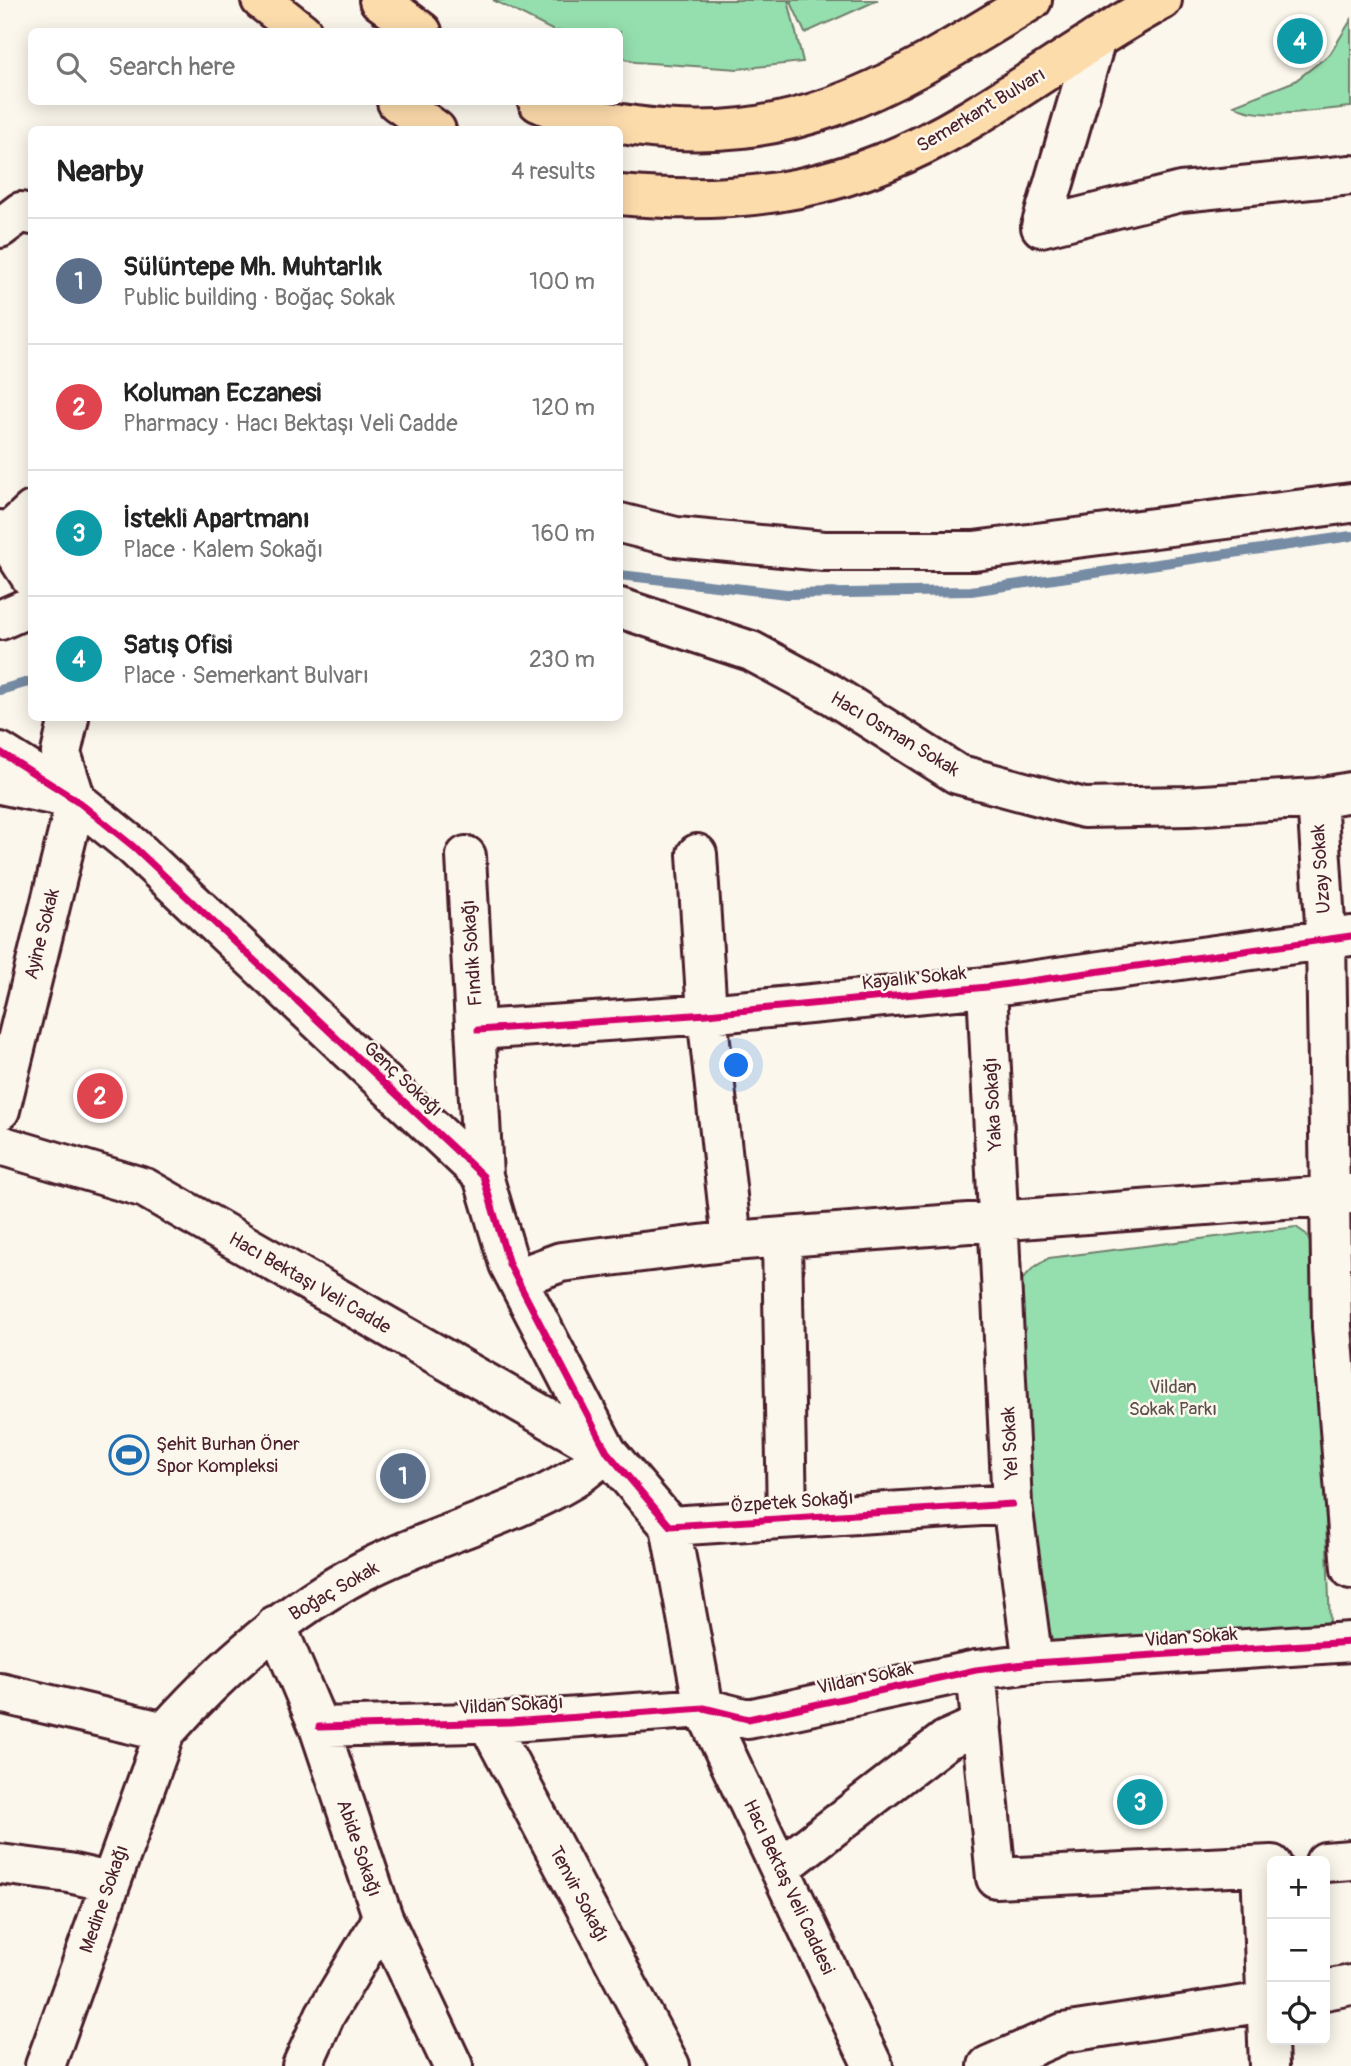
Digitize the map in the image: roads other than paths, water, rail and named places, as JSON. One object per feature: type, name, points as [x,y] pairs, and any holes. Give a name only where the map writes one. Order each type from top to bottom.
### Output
[{"type":"main road","points":[[261,0],[297,28]]},
{"type":"main road","points":[[379,0],[417,28]]},
{"type":"main road","points":[[544,105],[597,120],[687,131],[777,122],[836,108],[878,90],[1032,0]]},
{"type":"main road","name":"Semerkant Bulvarı","points":[[623,195],[664,199],[788,193],[843,178],[907,153],[967,121],[1162,0]]},
{"type":"main road","points":[[401,105],[430,126]]},
{"type":"street","points":[[1096,39],[1041,227],[1181,191],[1351,175]]},
{"type":"street","points":[[623,524],[676,537],[824,551],[974,551],[1351,503]]},
{"type":"street","points":[[12,525],[28,568]]},
{"type":"street","points":[[0,620],[28,608]]},
{"type":"street","name":"Hacı Osman Sokak","points":[[623,609],[751,651],[831,694],[957,774],[1084,808],[1188,806],[1334,795]]},
{"type":"street","points":[[0,784],[76,800],[61,753],[68,721]]},
{"type":"street","name":"Genç Sokağı","points":[[0,752],[76,800],[134,848],[483,1176]]},
{"type":"street","name":"Uzay Sokak","points":[[1334,795],[1340,1195],[1332,1327],[1351,1569]]},
{"type":"street","name":"Ayine Sokak","points":[[0,1110],[76,800]]},
{"type":"street","points":[[697,854],[707,1014],[732,1241]]},
{"type":"street","name":"Fındık Sokağı","points":[[466,856],[478,1030],[483,1176]]},
{"type":"street","name":"Kayalık Sokak","points":[[478,1030],[707,1014],[986,987],[1338,937]]},
{"type":"street","name":"Yaka Sokağı","points":[[986,987],[999,1221]]},
{"type":"street","name":"Hacı Bektaşı Veli Cadde","points":[[0,1145],[145,1188],[607,1452]]},
{"type":"street","points":[[483,1176],[509,1264],[607,1452],[670,1525]]},
{"type":"street","points":[[517,1278],[561,1262],[732,1241],[1340,1195]]},
{"type":"street","name":"Yel Sokak","points":[[999,1221],[1013,1504],[1033,1663]]},
{"type":"street","points":[[782,1238],[786,1518]]},
{"type":"street","name":"Boğaç Sokak","points":[[164,1732],[201,1691],[276,1625],[306,1604],[365,1570],[573,1479],[607,1452]]},
{"type":"street","name":"Özpetek Sokağı","points":[[670,1525],[1013,1504]]},
{"type":"street","name":"Hacı Bektaş Veli Caddesi","points":[[670,1525],[704,1707],[873,2066]]},
{"type":"street","name":"Abide Sokağı","points":[[276,1625],[319,1727],[383,1918],[453,2066]]},
{"type":"street","name":"Vidan Sokak","points":[[1033,1663],[1351,1642]]},
{"type":"street","name":"Vildan Sokak","points":[[704,1707],[748,1719],[976,1670],[1033,1663]]},
{"type":"street","points":[[976,1670],[996,1878],[1267,1866]]},
{"type":"street","points":[[0,1693],[164,1732]]},
{"type":"street","name":"Vildan Sokağı","points":[[319,1727],[488,1723],[704,1707]]},
{"type":"street","name":"Tenvir Sokağı","points":[[488,1723],[670,2066]]},
{"type":"street","points":[[780,1868],[946,1740],[982,1724]]},
{"type":"street","name":"Medine Sokağı","points":[[45,2066],[108,1882],[164,1732]]},
{"type":"street","points":[[1330,1862],[1351,1860]]},
{"type":"street","points":[[0,1864],[58,1871],[108,1882]]},
{"type":"street","points":[[302,2066],[325,2015],[383,1918]]},
{"type":"street","points":[[1268,1919],[1270,1982]]},
{"type":"street","points":[[1330,1989],[1351,1985]]},
{"type":"street","points":[[988,2066],[1063,2033],[1267,2001]]},
{"type":"street","points":[[1269,2045],[1269,2066]]},
{"type":"waterway","points":[[623,575],[786,594],[971,591],[1351,536]]},
{"type":"waterway","points":[[0,690],[28,682]]},
{"type":"place","name":"Satış Ofisi","points":[[1300,41]]},
{"type":"place","name":"Koluman Eczanesi","points":[[100,1096]]},
{"type":"place","name":"Şehit Burhan Öner Spor Kompleksi","points":[[129,1455]]},
{"type":"place","name":"Sülüntepe Mh. Muhtarlık","points":[[403,1476]]},
{"type":"place","name":"İstekli Apartmanı","points":[[1140,1802]]},
{"type":"park label","name":"Vildan Sokak Parkı","points":[[1173,1398]]}]
